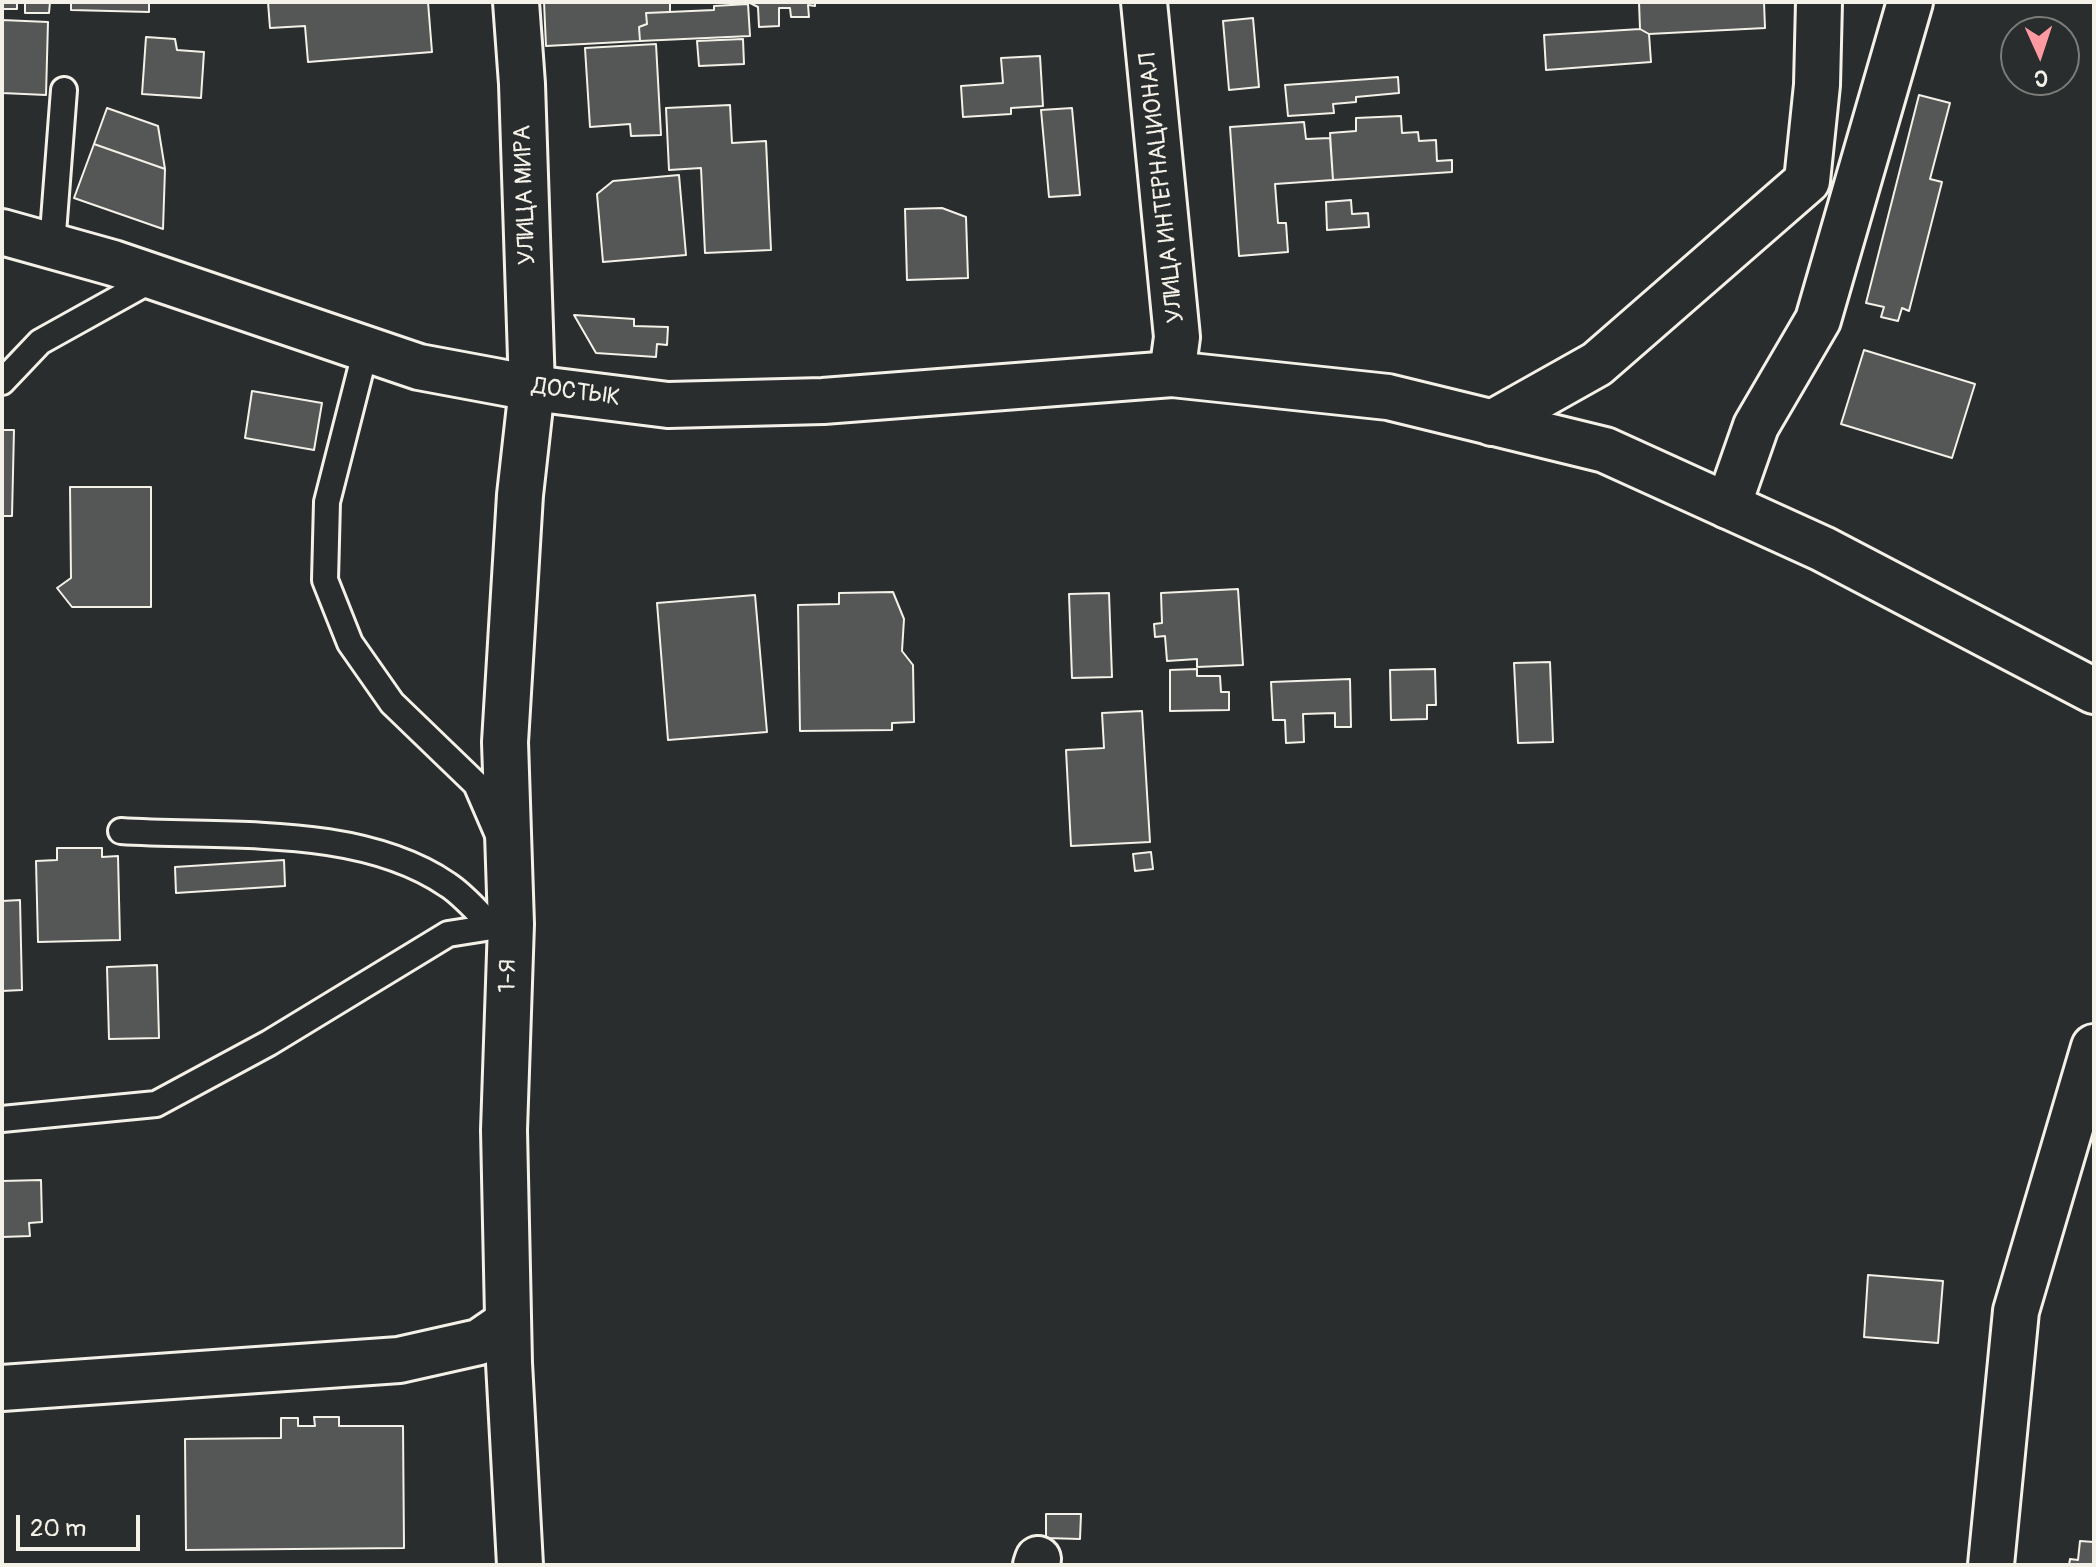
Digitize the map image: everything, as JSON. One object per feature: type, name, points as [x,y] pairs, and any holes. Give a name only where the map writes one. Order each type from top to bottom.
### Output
[{"type":"street","name":"УЛИЦА МИРА","points":[[516,2],[522,84],[532,388]]},
{"type":"street","name":"УЛИЦА ИНТЕРНАЦИОНАЛ","points":[[1144,2],[1177,337],[1172,374]]},
{"type":"street","points":[[1492,423],[1597,364],[1807,181],[1817,85],[1819,2]]},
{"type":"street","points":[[1728,506],[1756,426],[1818,320],[1910,2]]},
{"type":"street","name":"ДОСТЫК","points":[[2,232],[155,278],[419,367],[532,388],[668,405],[823,401],[1172,374],[1388,397],[1605,450],[1823,549],[2094,691]]},
{"type":"street","name":"1-Я","points":[[520,1565],[508,1322],[502,926],[509,859],[505,742],[520,495],[532,388]]},
{"type":"street","points":[[1991,1565],[2016,1311],[2081,1141],[2094,1047]]},
{"type":"street","points":[[2,1388],[399,1360],[479,1342],[508,1322]]},
{"type":"lane","points":[[52,246],[64,90]]},
{"type":"lane","points":[[2,382],[40,342],[155,278]]},
{"type":"lane","points":[[366,349],[341,437],[327,502],[325,580],[350,643],[392,703],[476,784],[509,859]]},
{"type":"lane","points":[[121,831],[277,837],[376,850],[449,885],[502,926]]},
{"type":"lane","points":[[2,1119],[44,1118],[156,1104],[269,1043],[448,934],[502,926]]},
{"type":"building","points":[[2,2],[17,2],[17,9],[2,9]]},
{"type":"building","points":[[25,2],[50,2],[49,13],[25,13]]},
{"type":"building","points":[[71,2],[149,2],[149,12],[71,10]]},
{"type":"building","points":[[268,2],[428,2],[432,52],[308,62],[305,26],[270,28]]},
{"type":"building","points":[[544,2],[670,2],[670,12],[646,13],[647,24],[639,27],[640,41],[546,46]]},
{"type":"building","points":[[748,2],[815,2],[815,6],[808,5],[809,17],[791,17],[790,8],[779,8],[779,26],[759,27],[758,7]]},
{"type":"building","points":[[1639,2],[1764,2],[1765,28],[1649,34],[1640,29]]},
{"type":"building","points":[[748,4],[750,36],[640,41],[639,27],[647,24],[646,13],[714,10],[714,6]]},
{"type":"building","points":[[1253,18],[1259,87],[1229,90],[1223,21]]},
{"type":"building","points":[[2,20],[48,22],[46,95],[2,93]]},
{"type":"building","points":[[1640,29],[1649,34],[1651,62],[1546,70],[1544,35]]},
{"type":"building","points":[[146,37],[175,39],[177,50],[204,52],[201,98],[142,94]]},
{"type":"building","points":[[743,39],[744,64],[699,66],[697,41]]},
{"type":"building","points":[[656,44],[661,135],[631,136],[630,124],[590,127],[585,48]]},
{"type":"building","points":[[1040,56],[1043,106],[1011,108],[1011,114],[963,117],[961,86],[1003,83],[1001,58]]},
{"type":"building","points":[[1398,77],[1399,93],[1356,97],[1356,102],[1333,104],[1334,113],[1288,116],[1285,85]]},
{"type":"building","points":[[1919,95],[1950,103],[1930,179],[1942,182],[1909,311],[1902,308],[1898,321],[1881,317],[1884,307],[1866,303]]},
{"type":"building","points":[[730,105],[732,143],[766,141],[771,250],[705,253],[701,168],[669,170],[666,108]]},
{"type":"building","points":[[107,108],[158,126],[165,169],[94,144]]},
{"type":"building","points":[[1072,108],[1080,195],[1049,197],[1041,110]]},
{"type":"building","points":[[1401,116],[1402,133],[1418,132],[1419,141],[1436,140],[1437,161],[1452,160],[1452,172],[1333,180],[1330,133],[1356,131],[1356,118]]},
{"type":"building","points":[[1304,122],[1306,139],[1330,138],[1333,180],[1275,184],[1278,223],[1286,223],[1288,252],[1239,256],[1230,127]]},
{"type":"building","points":[[94,144],[165,169],[163,229],[74,198]]},
{"type":"building","points":[[679,175],[686,255],[603,262],[597,194],[613,181]]},
{"type":"building","points":[[1351,200],[1352,214],[1368,213],[1369,227],[1327,230],[1326,202]]},
{"type":"building","points":[[942,208],[966,217],[968,278],[907,280],[905,209]]},
{"type":"building","points":[[574,315],[634,319],[634,326],[668,327],[667,345],[657,344],[656,357],[596,353]]},
{"type":"building","points":[[1864,350],[1975,384],[1952,458],[1841,424]]},
{"type":"building","points":[[252,391],[322,403],[314,450],[245,438]]},
{"type":"building","points":[[2,430],[14,430],[12,516],[2,516]]},
{"type":"building","points":[[70,487],[151,487],[151,607],[72,607],[57,588],[71,578]]},
{"type":"building","points":[[1238,589],[1243,665],[1197,667],[1197,659],[1167,661],[1165,636],[1155,637],[1154,624],[1162,623],[1161,593]]},
{"type":"building","points":[[893,592],[904,619],[902,651],[913,665],[914,722],[892,723],[892,730],[800,731],[798,605],[839,604],[839,593]]},
{"type":"building","points":[[1109,593],[1112,677],[1072,678],[1069,594]]},
{"type":"building","points":[[755,595],[767,732],[668,740],[657,603]]},
{"type":"building","points":[[1550,662],[1553,742],[1518,743],[1514,663]]},
{"type":"building","points":[[1197,669],[1197,676],[1220,676],[1221,692],[1229,692],[1229,710],[1170,711],[1170,670]]},
{"type":"building","points":[[1435,669],[1436,705],[1427,705],[1427,719],[1391,720],[1390,670]]},
{"type":"building","points":[[1350,679],[1351,727],[1335,727],[1335,713],[1303,714],[1304,742],[1286,743],[1285,720],[1273,720],[1271,682]]},
{"type":"building","points":[[1142,711],[1150,842],[1071,846],[1066,750],[1104,748],[1102,713]]},
{"type":"building","points":[[57,848],[102,848],[102,857],[118,856],[120,940],[38,942],[36,861],[57,860]]},
{"type":"building","points":[[1151,852],[1153,869],[1135,871],[1133,854]]},
{"type":"building","points":[[284,860],[285,886],[176,893],[175,867]]},
{"type":"building","points":[[20,900],[22,990],[2,991],[2,901]]},
{"type":"building","points":[[157,965],[159,1038],[109,1039],[107,967]]},
{"type":"building","points":[[41,1180],[42,1222],[29,1223],[30,1236],[2,1237],[2,1181]]},
{"type":"building","points":[[1868,1275],[1943,1281],[1938,1343],[1864,1337]]},
{"type":"building","points":[[314,1417],[339,1417],[339,1426],[403,1426],[404,1548],[186,1550],[185,1439],[281,1438],[281,1418],[298,1418],[298,1426],[315,1426]]},
{"type":"building","points":[[1046,1514],[1081,1514],[1080,1539],[1046,1538]]},
{"type":"building","points":[[2080,1541],[2094,1542],[2094,1565],[2069,1565],[2070,1559],[2078,1560]]}]
